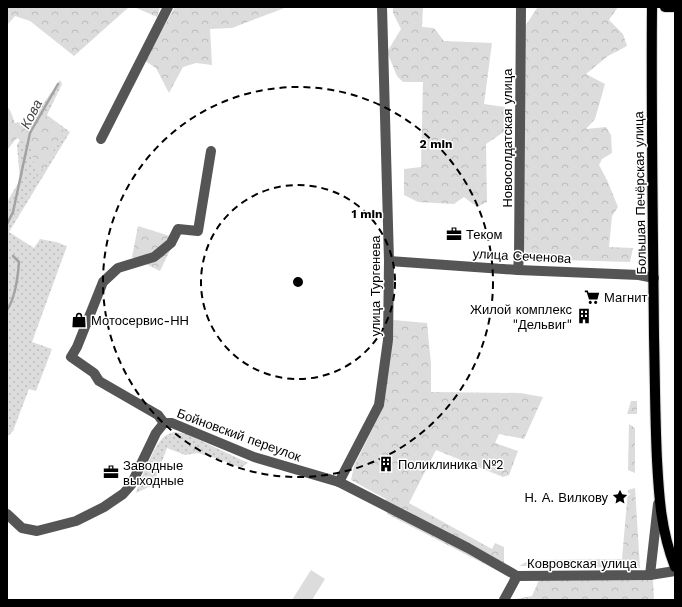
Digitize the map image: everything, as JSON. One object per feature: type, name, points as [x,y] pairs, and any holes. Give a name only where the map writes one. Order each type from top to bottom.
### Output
[{"type":"main road","name":"Большая Печёрская улица","points":[[652,7],[652,170],[656,436],[659,500],[662,525],[675,567]]},
{"type":"main road","points":[[665,7],[675,7]]},
{"type":"street","points":[[100,139],[168,7]]},
{"type":"street","name":"улица Тургенева","points":[[339,482],[379,405],[388,340],[388,261],[382,7]]},
{"type":"street","name":"Новосолдатская улица","points":[[518,270],[521,7]]},
{"type":"street","points":[[164,423],[158,415],[99,381],[94,373],[71,357],[77,347],[103,282],[118,268],[154,257],[171,243],[178,229],[198,231],[211,151]]},
{"type":"street","name":"улица Сеченова","points":[[388,261],[518,270],[639,275],[654,278]]},
{"type":"street","name":"Бойновский переулок","points":[[7,514],[22,528],[37,531],[76,521],[104,507],[123,494],[131,485],[156,433],[164,423],[172,423],[254,457],[339,482],[468,548],[517,576]]},
{"type":"street","name":"Большая Печёрская улица","points":[[650,575],[659,500]]},
{"type":"street","name":"Ковровская улица","points":[[504,600],[517,576],[650,575],[675,571]]},
{"type":"green space","points":[[7,7],[129,7],[74,56],[30,21],[15,16],[7,25]]},
{"type":"green space","points":[[134,7],[160,7],[157,17]]},
{"type":"green space","points":[[175,7],[287,7],[232,28],[210,29],[212,65],[196,63],[183,67],[169,93],[156,68],[145,61]]},
{"type":"green space","points":[[393,7],[423,7],[422,27],[434,28],[444,41],[492,43],[484,104],[505,107],[505,131],[486,144],[487,202],[477,207],[464,197],[454,204],[418,202],[404,195],[404,169],[421,167],[423,82],[403,82],[397,76],[387,52],[401,29],[393,13]]},
{"type":"green space","points":[[618,7],[609,20],[623,34],[627,46],[608,56],[586,74],[605,84],[595,119],[586,129],[606,127],[611,135],[612,153],[602,159],[599,165],[618,207],[612,216],[609,247],[633,248],[630,262],[530,259],[523,248],[524,28],[537,8]]},
{"type":"green space","points":[[60,80],[62,84],[47,115],[70,132],[9,232],[34,248],[40,239],[67,246],[32,342],[52,349],[36,391],[29,389],[13,431],[8,436],[7,202],[20,180],[17,145],[31,121]]},
{"type":"green space","points":[[7,107],[10,110],[15,123],[46,118],[65,131],[37,178],[31,148],[17,138],[7,150]]},
{"type":"green space","points":[[138,226],[176,238],[160,271],[132,257]]},
{"type":"green space","points":[[393,320],[427,323],[431,364],[431,392],[520,393],[543,397],[524,439],[499,434],[495,443],[518,451],[509,475],[503,477],[436,450],[409,503],[492,549],[495,543],[504,547],[504,574],[387,514],[386,499],[351,480],[354,466],[384,406]]},
{"type":"green space","points":[[631,401],[637,401],[637,414],[627,414]]},
{"type":"green space","points":[[629,424],[635,428],[635,473],[628,470]]},
{"type":"green space","points":[[174,432],[187,434],[248,463],[241,468],[222,460],[198,453],[185,455],[167,448],[153,485],[136,493],[152,454],[165,436]]},
{"type":"green space","points":[[635,488],[640,568],[519,566],[530,560],[622,559],[628,490]]},
{"type":"green space","points":[[311,570],[325,579],[312,600],[292,600]]},
{"type":"green space","points":[[539,580],[653,580],[654,600],[510,600],[532,596]]},
{"type":"waterway","name":"Кова","points":[[7,224],[13,212],[30,133],[58,84]]},
{"type":"waterway","name":"Кова","points":[[7,310],[14,293],[19,268],[19,262],[13,256]]},
{"type":"place","name":"Теком","points":[[454,234]]},
{"type":"place","name":"Магнит","points":[[592,297]]},
{"type":"place","name":"Жилой комплекс \"Дельвиг\"","points":[[584,316]]},
{"type":"place","name":"Мотосервис-НН","points":[[79,320]]},
{"type":"place","name":"Поликлиника №2","points":[[386,464]]},
{"type":"place","name":"Заводные выходные","points":[[111,472]]},
{"type":"place","name":"Н. А. Вилкову","points":[[620,497]]}]
